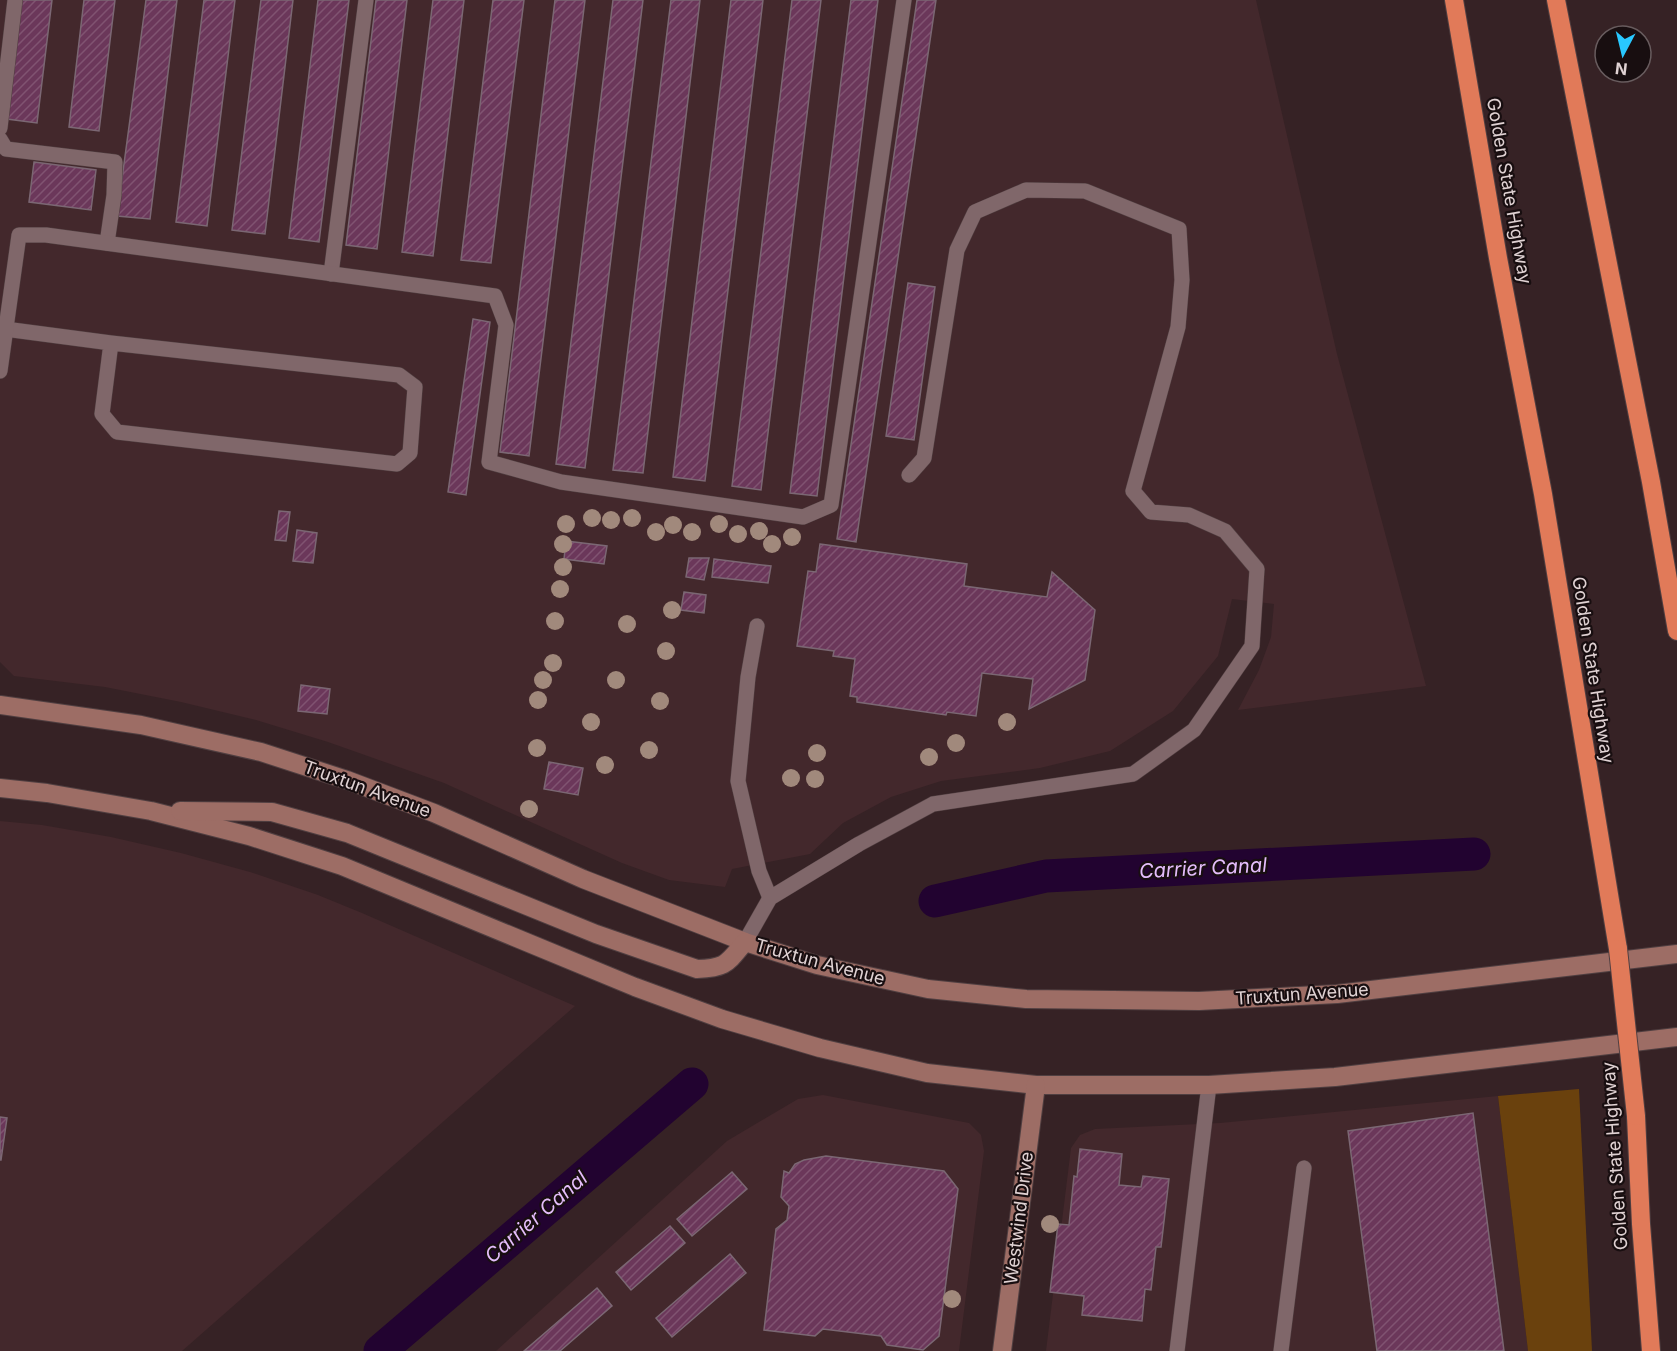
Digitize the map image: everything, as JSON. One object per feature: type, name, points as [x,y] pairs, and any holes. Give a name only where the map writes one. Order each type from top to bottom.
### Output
[{"type":"highway","points":[[1556,0],[1651,482],[1677,631]]},
{"type":"highway","name":"Golden State Highway","points":[[1455,8],[1498,258],[1543,494],[1618,949],[1636,1116],[1641,1224],[1651,1351]]},
{"type":"main road","name":"Truxtun Avenue","points":[[0,705],[141,724],[261,752],[347,780],[434,813],[583,879],[745,942],[816,965],[927,989],[1026,999],[1199,1001],[1337,994],[1677,954]]},
{"type":"main road","points":[[0,788],[47,793],[151,811],[249,836],[342,866],[635,987],[722,1019],[820,1048],[927,1072],[1036,1085],[1209,1085],[1335,1077],[1677,1037]]},
{"type":"main road","points":[[151,811],[272,812],[337,830],[596,934],[697,969],[727,964],[745,942]]},
{"type":"main road","name":"Westwind Drive","points":[[1002,1351],[1036,1085]]},
{"type":"lane","points":[[0,128],[15,0]]},
{"type":"lane","points":[[331,273],[366,0]]},
{"type":"lane","points":[[0,371],[20,235],[46,235],[495,296],[506,325],[489,462],[561,482],[803,517],[831,505],[904,0]]},
{"type":"lane","points":[[0,139],[6,149],[114,162],[114,195],[107,243]]},
{"type":"lane","points":[[745,942],[770,898],[859,844],[933,804],[1133,774],[1194,730],[1252,646],[1257,569],[1225,531],[1189,515],[1151,512],[1132,491],[1178,327],[1182,280],[1179,229],[1085,192],[1026,190],[975,212],[957,249],[924,458],[909,475]]},
{"type":"lane","points":[[5,329],[399,375],[416,387],[410,453],[397,464],[117,432],[102,414],[111,343]]},
{"type":"lane","points":[[757,626],[748,677],[738,781],[759,871],[770,898]]},
{"type":"lane","points":[[1177,1351],[1209,1085]]},
{"type":"lane","points":[[1281,1351],[1304,1168]]},
{"type":"shaded area","points":[[0,0],[1256,0],[1337,354],[1426,686],[1238,710],[1259,670],[1271,637],[1274,604],[1232,599],[1218,656],[1173,711],[1110,751],[1040,768],[941,781],[891,797],[843,823],[810,854],[732,869],[725,887],[669,880],[622,863],[444,783],[328,742],[256,720],[105,687],[14,676],[0,662]]},
{"type":"shaded area","points":[[0,821],[42,825],[111,837],[250,872],[362,913],[575,1006],[182,1351],[0,1351]]},
{"type":"shaded area","points":[[1579,1089],[1592,1351],[1528,1351],[1498,1096]]},
{"type":"shaded area","points":[[823,1095],[969,1123],[981,1135],[984,1151],[959,1351],[496,1351],[727,1141],[798,1099]]},
{"type":"shaded area","points":[[1498,1096],[1528,1351],[1046,1351],[1071,1148],[1080,1135],[1095,1129],[1220,1123]]},
{"type":"building","points":[[21,0],[52,0],[37,123],[7,119]]},
{"type":"building","points":[[84,0],[115,0],[99,131],[69,127]]},
{"type":"building","points":[[146,0],[177,0],[150,219],[117,216]]},
{"type":"building","points":[[204,0],[235,0],[207,226],[176,222]]},
{"type":"building","points":[[261,0],[293,0],[265,234],[232,230]]},
{"type":"building","points":[[318,0],[349,0],[319,242],[289,238]]},
{"type":"building","points":[[376,0],[407,0],[377,249],[346,245]]},
{"type":"building","points":[[433,0],[464,0],[433,256],[402,252]]},
{"type":"building","points":[[493,0],[524,0],[491,263],[461,260]]},
{"type":"building","points":[[555,0],[585,0],[529,456],[500,452]]},
{"type":"building","points":[[613,0],[643,0],[585,468],[556,464]]},
{"type":"building","points":[[671,0],[700,0],[643,473],[613,470]]},
{"type":"building","points":[[731,0],[763,0],[705,481],[673,477]]},
{"type":"building","points":[[792,0],[821,0],[761,490],[732,486]]},
{"type":"building","points":[[851,0],[878,0],[817,496],[790,493]]},
{"type":"building","points":[[917,0],[936,0],[856,542],[837,539]]},
{"type":"building","points":[[34,162],[96,170],[91,210],[29,202]]},
{"type":"building","points":[[908,283],[935,287],[914,440],[886,436]]},
{"type":"building","points":[[473,319],[490,322],[466,495],[448,492]]},
{"type":"building","points":[[279,511],[290,512],[286,541],[275,540]]},
{"type":"building","points":[[297,530],[317,533],[313,563],[293,561]]},
{"type":"building","points":[[566,541],[607,546],[604,564],[564,559]]},
{"type":"building","points":[[820,544],[967,564],[964,586],[1047,597],[1052,572],[1095,610],[1085,680],[1029,709],[1033,679],[982,673],[976,716],[947,712],[946,715],[857,702],[857,697],[850,696],[855,659],[833,656],[834,651],[797,646],[808,571],[816,572]]},
{"type":"building","points":[[689,558],[709,558],[704,580],[686,577]]},
{"type":"building","points":[[714,559],[771,566],[768,583],[712,577]]},
{"type":"building","points":[[684,592],[706,595],[704,613],[681,610]]},
{"type":"building","points":[[301,685],[330,689],[327,714],[298,711]]},
{"type":"building","points":[[549,762],[583,768],[578,795],[544,789]]},
{"type":"building","points":[[1473,1113],[1504,1351],[1377,1351],[1348,1131]]},
{"type":"building","points":[[0,1117],[7,1118],[1,1160],[0,1160]]},
{"type":"building","points":[[1080,1149],[1122,1154],[1119,1185],[1141,1187],[1143,1176],[1169,1179],[1161,1247],[1156,1247],[1151,1290],[1145,1289],[1142,1321],[1082,1315],[1084,1296],[1050,1292],[1058,1224],[1069,1225],[1074,1176],[1077,1177]]},
{"type":"building","points":[[826,1156],[944,1171],[958,1189],[939,1336],[923,1350],[887,1345],[881,1336],[823,1329],[815,1336],[764,1330],[776,1229],[787,1220],[789,1206],[781,1197],[784,1171],[789,1173],[795,1164],[804,1160]]},
{"type":"building","points":[[732,1172],[747,1189],[692,1236],[677,1219]]},
{"type":"building","points":[[670,1226],[685,1243],[631,1290],[616,1272]]},
{"type":"building","points":[[730,1254],[746,1273],[672,1337],[656,1318]]},
{"type":"building","points":[[597,1288],[612,1306],[560,1351],[524,1351]]},
{"type":"waterway","name":"Carrier Canal","points":[[935,901],[1046,876],[1474,854]]},
{"type":"waterway","name":"Carrier Canal","points":[[380,1351],[692,1084]]}]
